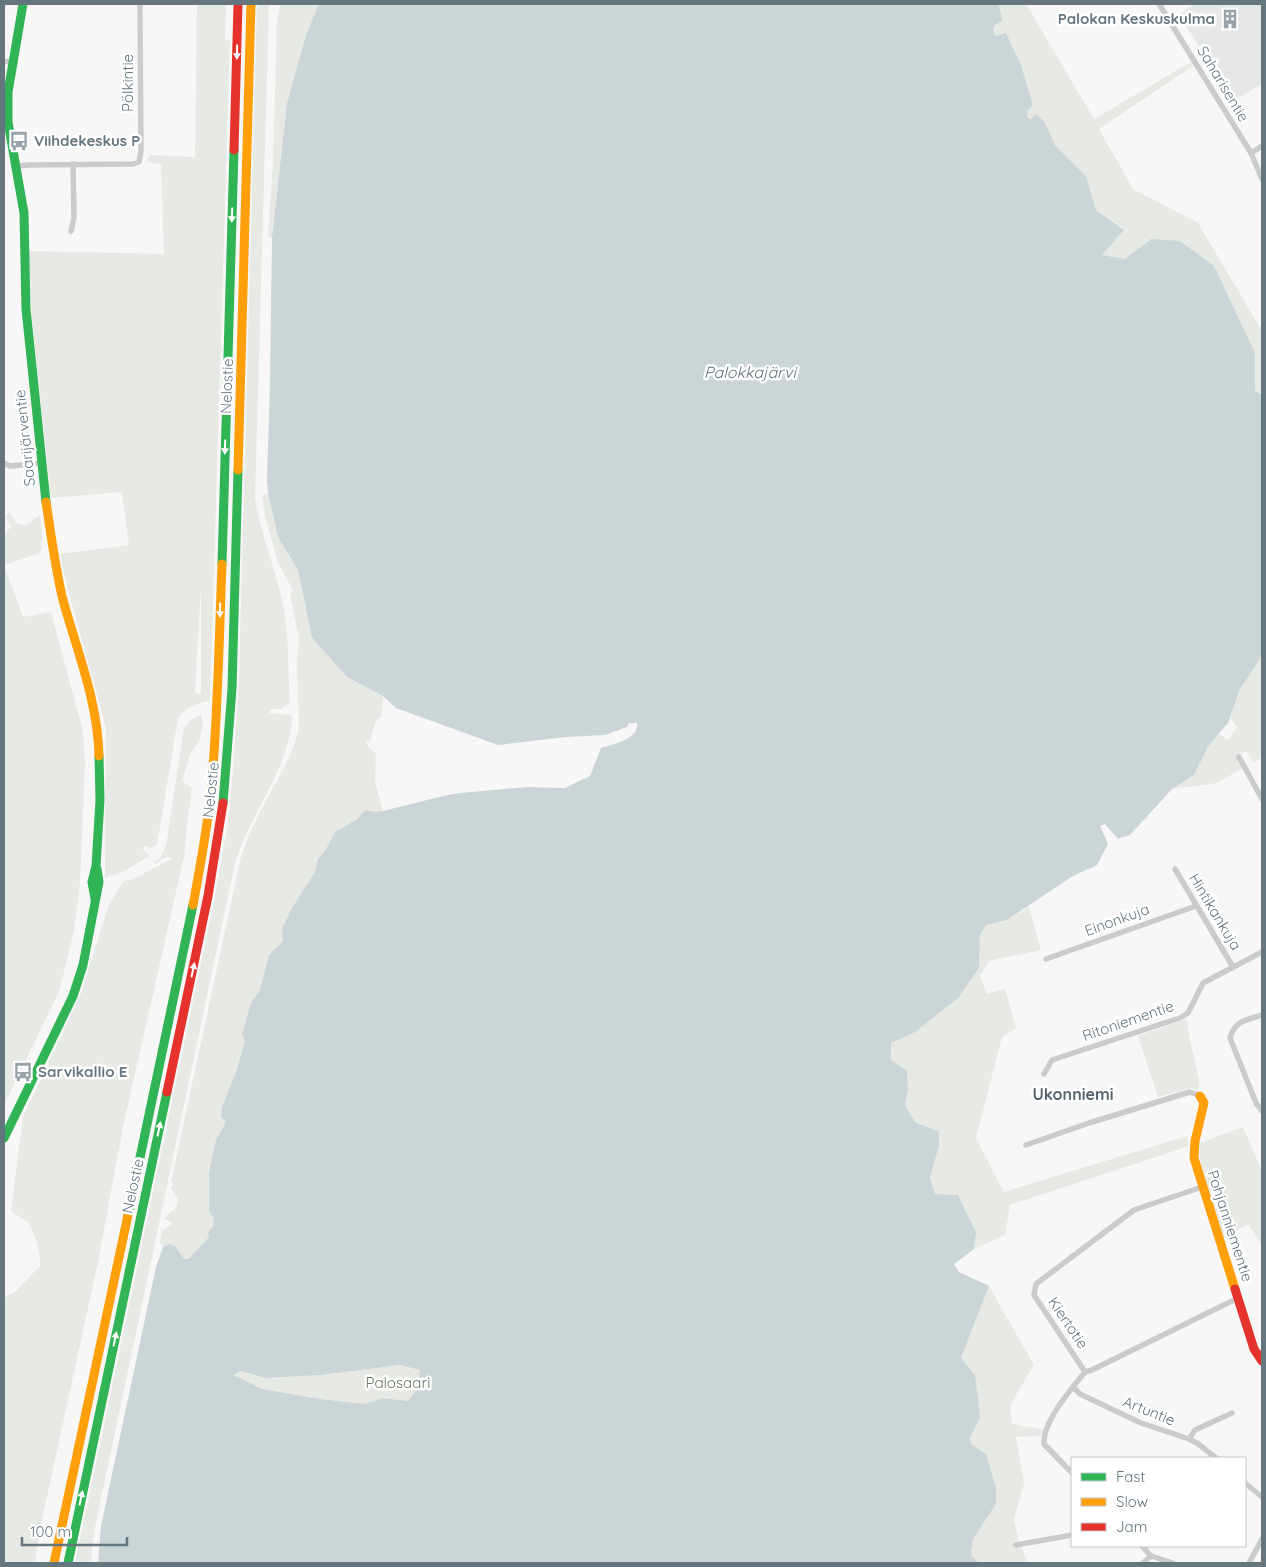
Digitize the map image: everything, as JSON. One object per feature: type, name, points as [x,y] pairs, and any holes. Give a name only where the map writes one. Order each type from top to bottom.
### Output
[{"type":"main road","name":"Saarijärventie","points":[[4,1138],[72,996],[83,965],[95,899],[92,882],[96,866],[100,769],[96,722],[86,677],[63,599],[40,463],[26,309],[24,213],[11,145],[7,108],[23,4]]},
{"type":"main road","name":"Nelostie","points":[[54,1563],[191,914],[211,793],[218,683],[238,4]]},
{"type":"main road","name":"Nelostie","points":[[68,1563],[208,896],[222,815],[229,746],[232,689],[251,4]]},
{"type":"main road","name":"Pohjanniementie","points":[[1200,1096],[1204,1103],[1195,1141],[1194,1158],[1254,1349],[1262,1361]]},
{"type":"street","name":"Pölkintie","points":[[73,164],[133,164],[138,162],[141,150],[140,4]]},
{"type":"street","name":"Saharisentie","points":[[1160,4],[1251,153],[1262,178]]},
{"type":"street","points":[[4,61],[14,63]]},
{"type":"street","points":[[1251,153],[1262,146]]},
{"type":"street","points":[[16,166],[73,164],[74,218],[71,231]]},
{"type":"street","points":[[4,463],[10,466],[40,463]]},
{"type":"street","points":[[1239,757],[1262,798]]},
{"type":"street","name":"Hintikankuja","points":[[1175,870],[1233,967]]},
{"type":"street","name":"Einonkuja","points":[[1046,959],[1196,906]]},
{"type":"street","name":"Ritoniementie","points":[[1044,1074],[1052,1060],[1180,1018],[1188,1013],[1203,983],[1262,952]]},
{"type":"street","points":[[1262,1015],[1238,1023],[1232,1029],[1230,1038],[1256,1103],[1262,1111]]},
{"type":"street","points":[[1026,1145],[1190,1092],[1200,1096]]},
{"type":"street","name":"Kiertotie","points":[[1202,1187],[1134,1210],[1036,1284],[1034,1295],[1085,1372],[1238,1298]]},
{"type":"street","points":[[1071,1472],[1044,1444],[1044,1441],[1046,1430],[1073,1386],[1085,1372]]},
{"type":"street","name":"Artuntie","points":[[1073,1386],[1080,1394],[1141,1423],[1197,1443],[1215,1457]]},
{"type":"street","points":[[1189,1439],[1195,1430],[1232,1413]]},
{"type":"street","points":[[1246,1484],[1262,1497]]},
{"type":"street","points":[[1016,1545],[1071,1535]]},
{"type":"street","points":[[1249,1563],[1262,1539]]},
{"type":"street","points":[[1143,1547],[1151,1556],[1173,1563]]},
{"type":"street","points":[[1143,1563],[1151,1556]]},
{"type":"shaded area","points":[[1195,4],[1262,4],[1262,84],[1236,99],[1178,15]]},
{"type":"green space","points":[[197,4],[226,4],[225,40],[230,40],[210,701],[192,706],[178,718],[157,845],[151,848],[144,845],[143,850],[150,856],[124,871],[105,878],[106,728],[60,554],[129,545],[122,492],[51,498],[32,318],[29,251],[164,254],[161,164],[146,162],[150,155],[195,157]],"holes":[[[201,586],[201,694],[195,692]]]},
{"type":"green space","points":[[257,4],[269,4],[255,498],[281,596],[288,644],[290,702],[281,709],[270,709],[269,713],[290,715],[292,717],[284,755],[277,773],[250,827],[235,863],[94,1532],[91,1563],[75,1563],[215,896],[228,822],[239,676]]},
{"type":"green space","points":[[280,4],[325,4],[306,35],[287,103],[272,238],[268,236],[273,163],[277,21]]},
{"type":"green space","points":[[999,4],[1026,4],[1094,119],[1191,62],[1193,66],[1099,129],[1133,189],[1198,223],[1262,331],[1262,395],[1255,391],[1255,353],[1151,239],[1125,259],[1102,255],[1124,229],[1096,210],[1086,176],[1055,145],[1045,123],[1027,117],[1028,111],[1033,105],[1021,65],[1006,33],[996,36],[993,31],[994,26],[1002,21]]},
{"type":"green space","points":[[268,493],[278,537],[298,570],[312,638],[347,677],[383,696],[381,717],[376,720],[370,741],[366,742],[376,754],[375,782],[383,811],[375,813],[365,810],[357,819],[335,832],[325,851],[318,859],[315,872],[292,908],[282,929],[283,941],[269,955],[260,990],[251,1003],[242,1034],[245,1041],[236,1072],[226,1122],[216,1140],[209,1211],[214,1219],[213,1226],[208,1232],[209,1236],[205,1242],[189,1259],[185,1259],[169,1244],[163,1247],[160,1243],[162,1231],[172,1224],[164,1219],[178,1204],[176,1195],[171,1189],[173,1183],[171,1182],[241,857],[258,817],[291,752],[299,725],[297,662],[299,639],[290,593],[293,590],[278,563],[266,520],[262,496]]},
{"type":"green space","points":[[9,512],[17,523],[25,526],[40,515],[43,540],[41,542],[42,549],[37,554],[4,565],[4,534],[11,527],[6,517]]},
{"type":"green space","points":[[4,565],[23,617],[51,612],[83,731],[85,761],[80,882],[74,931],[59,992],[4,1105]]},
{"type":"green space","points":[[1262,656],[1262,758],[1253,762],[1247,751],[1239,755],[1243,768],[1217,783],[1172,789],[1194,775],[1209,745],[1219,734],[1228,740],[1237,727],[1230,718],[1240,689]]},
{"type":"green space","points":[[201,714],[203,723],[199,741],[190,754],[182,781],[192,788],[185,852],[123,1127],[98,1262],[40,1529],[35,1563],[4,1563],[4,1297],[14,1293],[41,1265],[37,1242],[29,1223],[11,1211],[23,1117],[81,993],[109,904],[125,879],[129,881],[172,859],[168,856],[155,864],[154,862],[159,859],[166,846],[184,728],[190,721]]},
{"type":"green space","points":[[1029,907],[1041,950],[989,961],[980,976],[987,994],[1005,989],[1016,1028],[1002,1037],[976,1138],[1004,1192],[1187,1136],[1189,1146],[1010,1205],[1005,1235],[974,1249],[976,1232],[958,1195],[935,1194],[930,1177],[939,1146],[915,1122],[879,1093],[878,1045],[958,998],[979,968],[980,935],[986,925],[1007,920]]},
{"type":"green space","points":[[1187,1019],[1189,1037],[1199,1079],[1198,1091],[1191,1088],[1158,1097],[1138,1036]]},
{"type":"green space","points":[[1243,1127],[1262,1171],[1262,1245],[1248,1224],[1223,1238],[1203,1179],[1201,1167],[1200,1143]]},
{"type":"green space","points":[[989,1286],[1034,1365],[1010,1405],[1012,1424],[1046,1430],[1045,1436],[1016,1437],[1024,1483],[1014,1519],[1018,1539],[1028,1563],[979,1563],[971,1555],[973,1539],[996,1504],[986,1454],[972,1445],[970,1437],[980,1417],[961,1358]]},
{"type":"green space","name":"Palosaari","points":[[400,1365],[420,1370],[418,1388],[408,1401],[382,1398],[365,1404],[320,1399],[262,1389],[232,1375],[241,1371],[266,1378],[321,1375]]},
{"type":"water","name":"Palokkajärvi","points":[[319,4],[999,4],[1002,21],[994,26],[993,31],[996,36],[1006,33],[1021,65],[1033,105],[1028,111],[1027,117],[1031,119],[1036,114],[1045,123],[1055,145],[1086,176],[1096,210],[1124,230],[1102,255],[1125,259],[1151,239],[1180,241],[1214,266],[1255,353],[1255,391],[1262,395],[1262,656],[1240,689],[1228,723],[1209,745],[1194,775],[1172,789],[1130,835],[1118,839],[1105,824],[1100,826],[1108,844],[1097,865],[1073,876],[1007,920],[986,925],[980,935],[979,968],[958,998],[915,1032],[891,1043],[891,1060],[907,1071],[908,1088],[905,1105],[915,1122],[939,1132],[939,1146],[930,1177],[935,1194],[958,1195],[976,1232],[974,1249],[954,1264],[959,1272],[989,1286],[961,1358],[975,1375],[980,1417],[970,1438],[972,1445],[986,1454],[996,1488],[996,1504],[973,1539],[971,1555],[979,1563],[98,1563],[101,1526],[156,1267],[163,1247],[169,1244],[175,1246],[184,1259],[189,1259],[209,1236],[208,1232],[213,1226],[214,1219],[209,1211],[209,1173],[216,1140],[226,1122],[221,1116],[222,1107],[236,1072],[245,1041],[242,1034],[251,1003],[260,990],[269,955],[283,941],[282,929],[292,908],[315,872],[318,859],[325,851],[335,832],[357,819],[365,810],[383,811],[460,793],[526,787],[565,788],[590,776],[601,748],[625,740],[637,729],[637,723],[629,723],[627,727],[605,735],[566,737],[498,745],[396,708],[383,696],[347,677],[312,638],[298,570],[278,537],[267,480],[272,238],[287,103],[306,35]],"holes":[[[400,1365],[420,1370],[418,1388],[408,1401],[382,1398],[365,1404],[320,1399],[262,1389],[233,1375],[241,1371],[266,1378],[321,1375]]]},
{"type":"traffic: fast","points":[[23,4],[8,92],[8,122],[24,213],[26,309],[46,502]]},
{"type":"traffic: fast","points":[[222,564],[234,150]]},
{"type":"traffic: fast","points":[[223,803],[232,689],[238,470]]},
{"type":"traffic: fast","points":[[95,899],[92,882],[96,866],[100,800],[99,756]]},
{"type":"traffic: fast","points":[[4,1138],[73,996],[83,965],[99,882],[97,869]]},
{"type":"traffic: fast","points":[[128,1215],[193,905]]},
{"type":"traffic: fast","points":[[68,1563],[167,1092]]},
{"type":"traffic: slow","points":[[238,470],[251,4]]},
{"type":"traffic: slow","points":[[46,502],[55,563],[63,600],[91,696],[98,736],[99,756]]},
{"type":"traffic: slow","points":[[193,905],[211,792],[217,707],[222,564]]},
{"type":"traffic: slow","points":[[1200,1096],[1204,1103],[1195,1141],[1194,1158],[1235,1289]]},
{"type":"traffic: slow","points":[[54,1563],[128,1215]]},
{"type":"traffic: jam","points":[[234,150],[238,4]]},
{"type":"traffic: jam","points":[[167,1092],[208,896],[223,803]]},
{"type":"traffic: jam","points":[[1235,1289],[1254,1349],[1262,1361]]},
{"type":"place","name":"Palokan Keskuskulma","points":[[1230,19]]},
{"type":"place","name":"Viihdekeskus P","points":[[19,141]]},
{"type":"place","name":"Sarvikallio E","points":[[23,1072]]},
{"type":"district","name":"Ukonniemi","points":[[1073,1094]]}]
